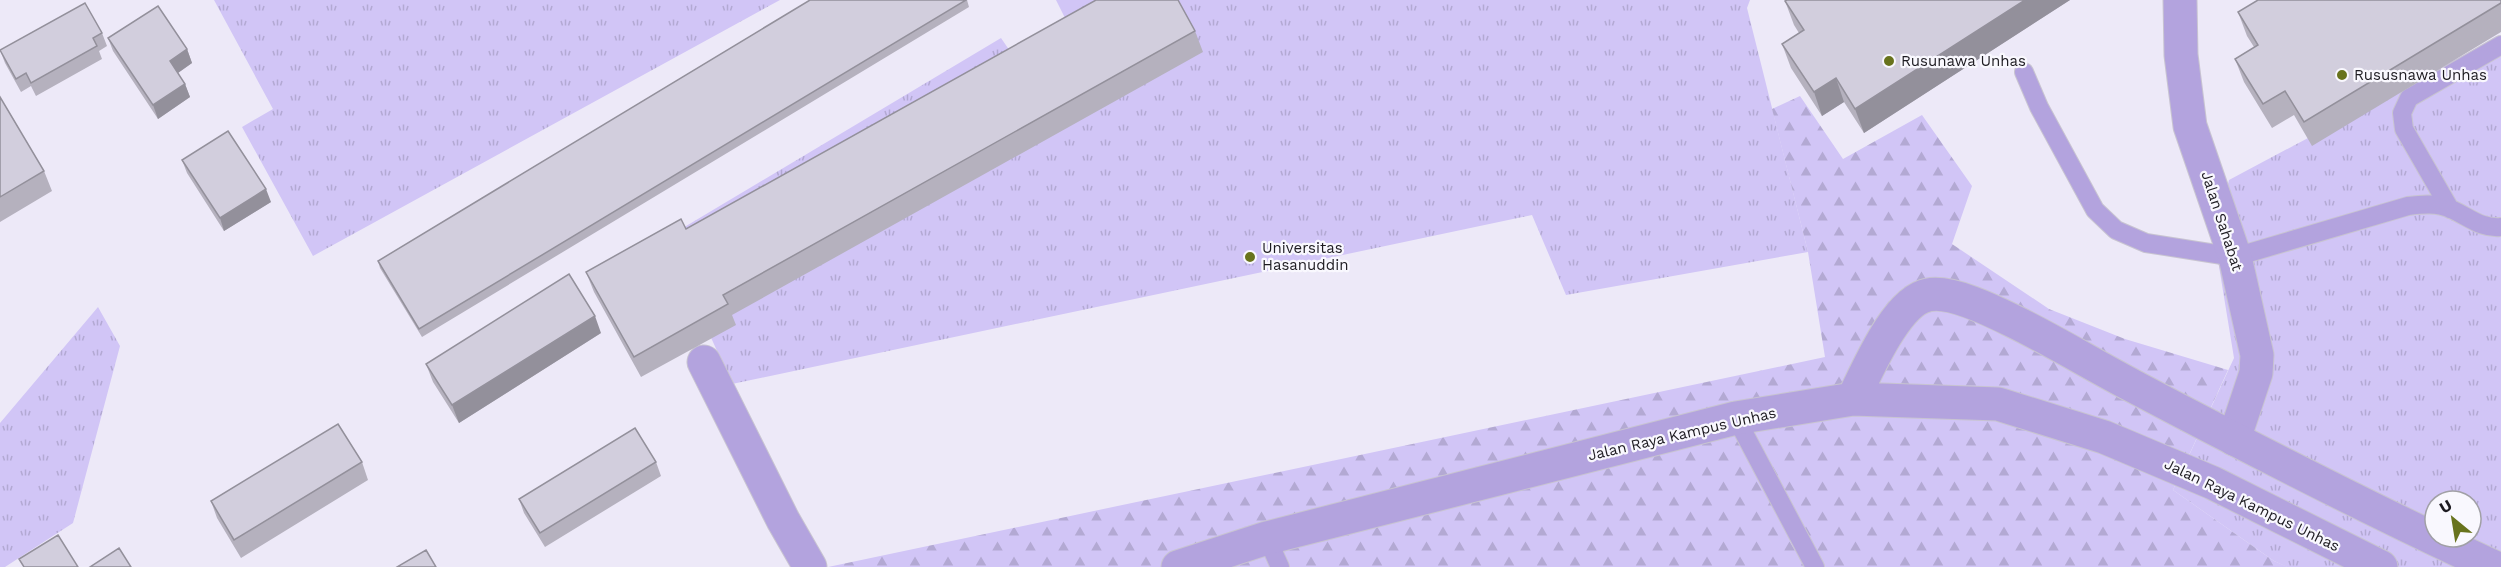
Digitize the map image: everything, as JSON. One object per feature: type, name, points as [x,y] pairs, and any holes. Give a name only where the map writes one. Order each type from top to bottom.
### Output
[{"type":"street","name":"Jalan Sahabat","points":[[2180,0],[2181,55],[2190,126],[2235,257],[2257,355],[2256,373],[2234,439]]},
{"type":"street","points":[[1853,399],[1888,334],[1911,303],[1926,295],[1943,293],[2013,320],[2234,439],[2376,512],[2493,567]]},
{"type":"street","points":[[704,362],[783,520],[810,567]]},
{"type":"street","name":"Jalan Raya Kampus Unhas","points":[[1178,567],[1274,553],[1736,418],[1853,399],[1998,404],[2104,437],[2213,483],[2381,567]]},
{"type":"lane","points":[[2450,208],[2404,129],[2402,113],[2404,104],[2409,98],[2501,45]]},
{"type":"lane","points":[[2024,72],[2039,107],[2095,210],[2116,231],[2146,243],[2235,257],[2408,206],[2427,204],[2450,208],[2486,227],[2501,227]]},
{"type":"lane","points":[[1736,418],[1815,567]]},
{"type":"green space","points":[[214,0],[780,0],[313,256],[242,127],[273,109]]},
{"type":"green space","points":[[1056,0],[1750,0],[1747,8],[1808,252],[1566,295],[1532,215],[732,384],[666,238],[1001,38],[1021,67],[1073,34]]},
{"type":"green space","points":[[2494,39],[2501,52],[2501,567],[2287,567],[2274,561],[2173,490],[2234,358],[2214,236],[2229,180]]},
{"type":"green space","points":[[1800,96],[1843,159],[1922,115],[1972,186],[1952,244],[2049,309],[2125,339],[2228,370],[2173,490],[2274,561],[2288,567],[828,567],[1825,357],[1808,252],[1772,109]]},
{"type":"green space","points":[[98,307],[120,346],[73,523],[5,567],[0,567],[0,423]]},
{"type":"building","points":[[810,0],[966,0],[419,329],[378,261]]},
{"type":"building","points":[[1096,0],[1178,0],[1195,31],[723,295],[728,304],[634,357],[586,272],[681,219],[686,229]]},
{"type":"building","name":"Rusunawa Unhas","points":[[2025,0],[1855,109],[1836,78],[1814,92],[1782,44],[1804,30],[1785,1]]},
{"type":"building","name":"Rususnawa Unhas","points":[[2258,0],[2501,0],[2501,3],[2304,122],[2285,91],[2263,104],[2235,59],[2258,45],[2238,12]]},
{"type":"building","points":[[85,3],[102,33],[93,38],[97,46],[31,83],[26,73],[16,79],[0,50]]},
{"type":"building","points":[[158,6],[187,49],[170,61],[185,84],[153,105],[108,38]]},
{"type":"building","points":[[0,97],[44,171],[0,197]]},
{"type":"building","points":[[228,131],[266,189],[220,218],[182,160]]},
{"type":"building","points":[[569,274],[595,316],[452,405],[426,364]]},
{"type":"building","points":[[338,424],[362,462],[234,540],[211,501]]},
{"type":"building","points":[[635,428],[656,462],[540,533],[519,499]]},
{"type":"building","points":[[58,535],[78,567],[24,567],[19,559]]},
{"type":"building","points":[[119,548],[131,567],[90,567]]},
{"type":"building","points":[[426,550],[436,567],[397,567]]},
{"type":"place","name":"Rusunawa Unhas","points":[[1889,61]]},
{"type":"place","name":"Rususnawa Unhas","points":[[2342,75]]},
{"type":"place","name":"Universitas Hasanuddin","points":[[1250,257]]}]
